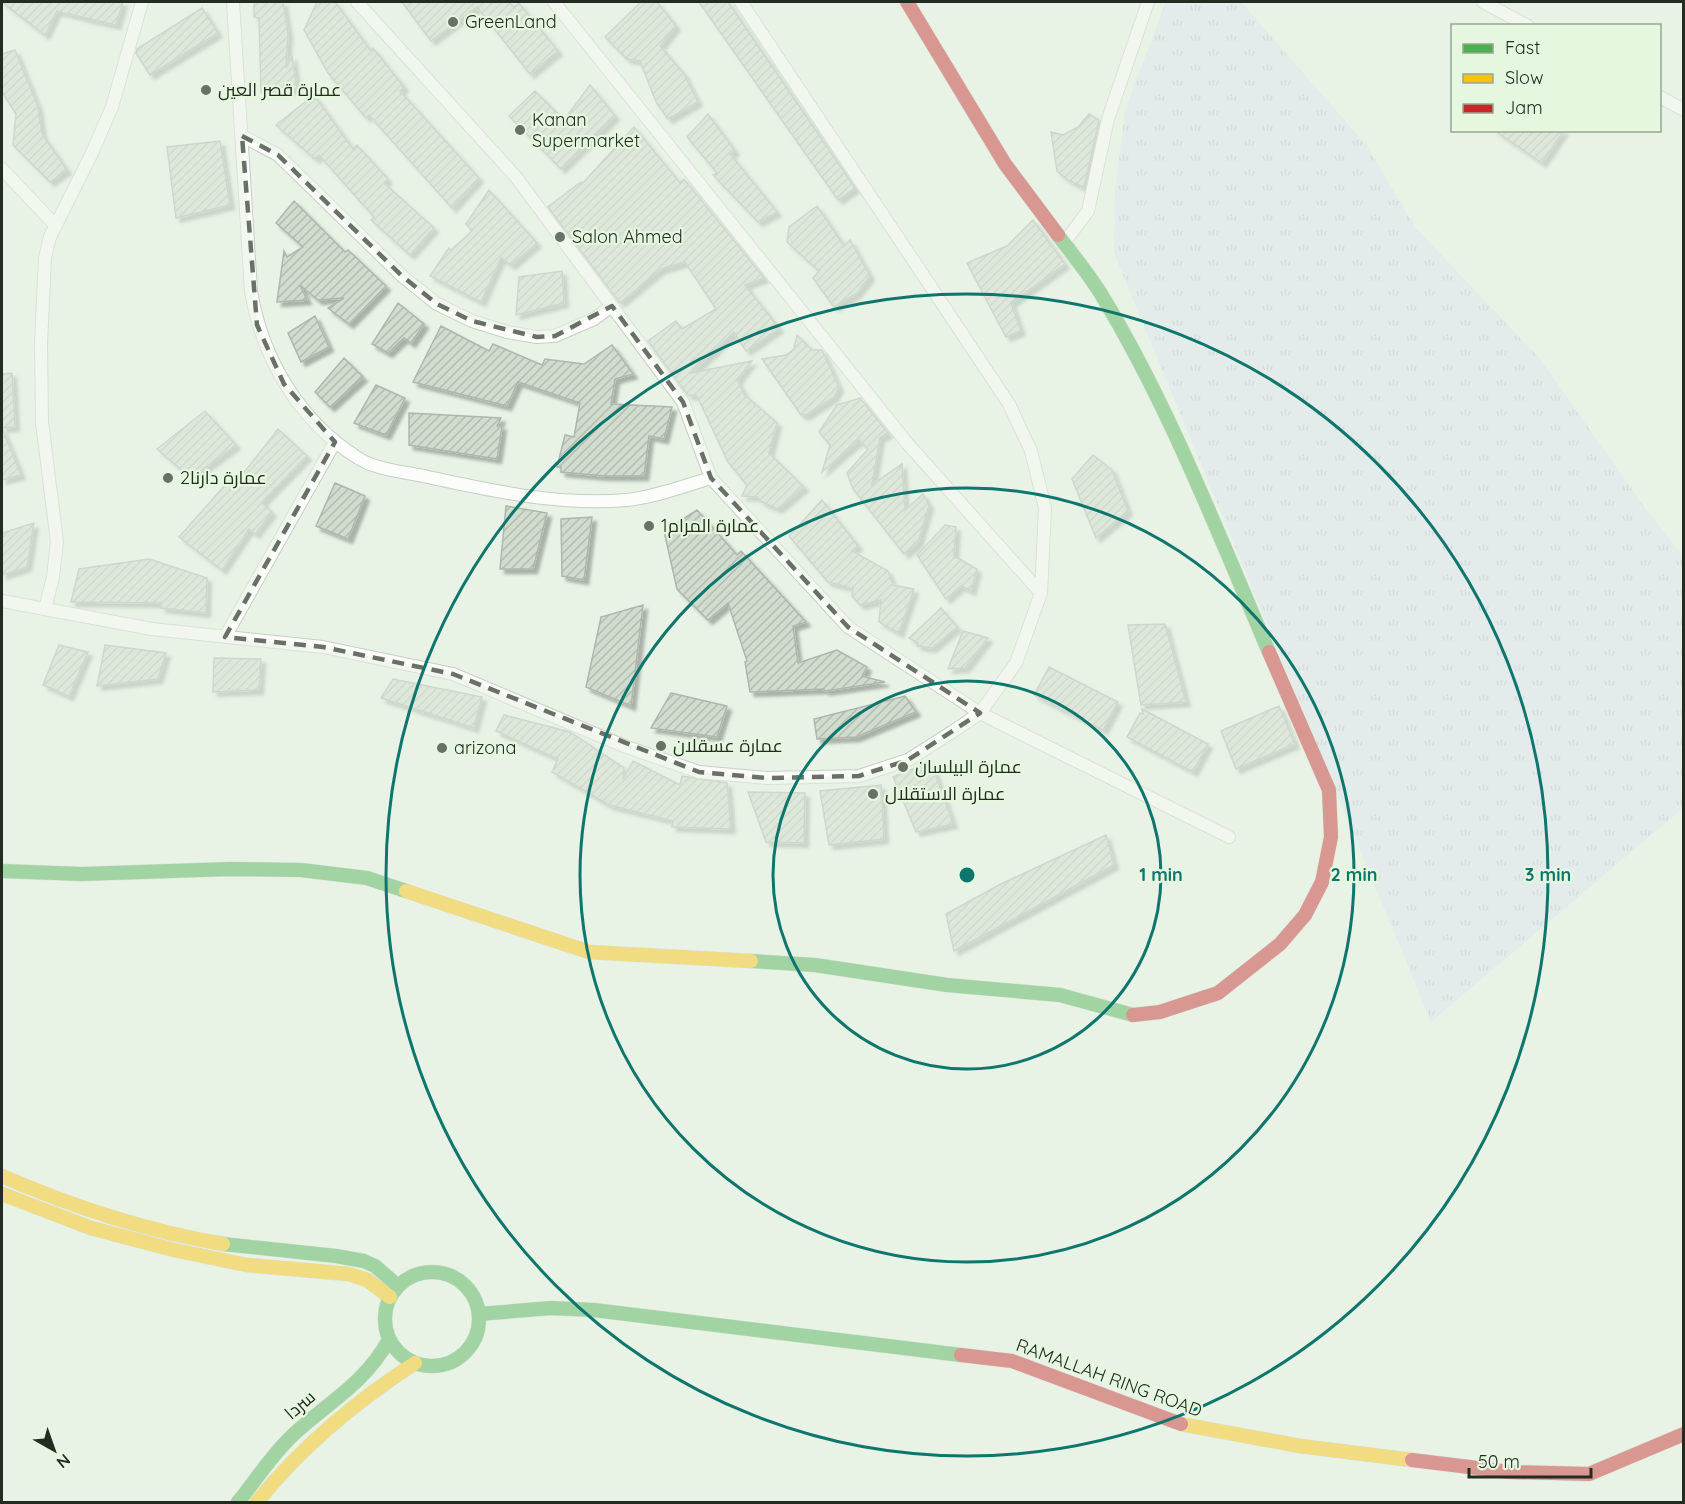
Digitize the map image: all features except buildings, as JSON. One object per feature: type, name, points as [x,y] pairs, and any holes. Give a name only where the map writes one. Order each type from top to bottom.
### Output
[{"type":"street","points":[[45,609],[53,578],[57,542],[42,422],[42,286],[45,258],[56,226],[112,106],[142,2]]},
{"type":"street","points":[[232,2],[251,291],[257,325],[270,360],[284,384],[309,415],[335,441],[361,460],[510,495],[627,500],[711,478]]},
{"type":"street","points":[[357,2],[516,177],[683,402],[711,478],[848,627],[980,713],[1229,837]]},
{"type":"street","points":[[554,2],[907,443],[1041,593]]},
{"type":"street","points":[[2,601],[152,629],[323,647],[453,674],[624,746],[699,772],[767,778],[859,776],[908,760],[980,713],[1017,663],[1041,593],[1045,508],[1030,451],[1010,404],[741,2]]},
{"type":"street","points":[[2,871],[82,874],[230,869],[301,870],[367,878],[589,952],[815,965],[947,986],[1060,995],[1129,1015],[1160,1012],[1218,993],[1280,944],[1305,915],[1322,882],[1329,849],[1329,790],[1182,450],[1122,330],[1100,291],[1005,164],[907,2]]},
{"type":"street","points":[[1064,243],[1088,211],[1108,119],[1148,2]]},
{"type":"street","points":[[1483,2],[1524,24]]},
{"type":"street","points":[[1661,98],[1683,110]]},
{"type":"street","points":[[242,136],[278,156],[402,276],[437,304],[472,321],[537,338],[555,336],[594,319],[612,306]]},
{"type":"street","points":[[2,169],[56,226]]},
{"type":"street","points":[[225,637],[335,441]]},
{"type":"street","points":[[2,1176],[68,1203],[169,1232],[250,1249],[364,1261],[375,1266],[394,1291]]},
{"type":"street","points":[[2,1194],[81,1225],[174,1250],[247,1265],[349,1274],[394,1291]]},
{"type":"street","points":[[422,1273],[448,1274],[470,1290],[479,1314],[475,1340],[464,1354],[441,1366],[415,1363],[400,1354],[390,1340],[385,1323],[394,1291],[422,1273]]},
{"type":"street","name":"RAMALLAH RING ROAD","points":[[479,1314],[551,1308],[594,1310],[1012,1360],[1188,1427],[1300,1446],[1510,1472],[1589,1474],[1683,1434]]},
{"type":"street","name":"سردا","points":[[238,1503],[292,1435],[360,1380],[375,1364],[390,1340]]},
{"type":"street","name":"سردا","points":[[257,1503],[296,1454],[321,1431],[370,1392],[415,1363]]},
{"type":"highlighted area","points":[[242,136],[278,155],[402,276],[437,304],[472,321],[537,337],[555,336],[612,306],[683,402],[711,478],[848,627],[980,713],[908,760],[859,776],[767,778],[699,772],[453,674],[323,647],[225,637],[335,442],[284,384],[257,325]]},
{"type":"green space","points":[[1166,2],[1241,2],[1367,146],[1415,227],[1540,359],[1643,505],[1683,556],[1683,808],[1431,1022],[1114,253],[1115,193],[1125,110]]},
{"type":"traffic: fast","points":[[1058,235],[1101,294],[1149,380],[1191,470],[1269,652]]},
{"type":"traffic: fast","points":[[2,871],[82,874],[230,869],[301,870],[367,878],[406,891]]},
{"type":"traffic: fast","points":[[751,961],[815,965],[947,985],[1060,995],[1133,1015]]},
{"type":"traffic: fast","points":[[223,1244],[364,1261],[375,1266],[398,1286]]},
{"type":"traffic: fast","points":[[432,1272],[450,1275],[465,1286],[476,1301],[479,1319],[476,1337],[465,1352],[450,1363],[432,1366],[414,1363],[399,1352],[388,1337],[385,1319],[388,1301],[399,1286],[414,1275],[432,1272]]},
{"type":"traffic: fast","points":[[479,1314],[551,1308],[594,1310],[961,1355]]},
{"type":"traffic: fast","points":[[238,1502],[286,1441],[357,1381],[379,1356],[389,1340]]},
{"type":"traffic: slow","points":[[406,891],[589,952],[751,961]]},
{"type":"traffic: slow","points":[[2,1176],[111,1217],[223,1244]]},
{"type":"traffic: slow","points":[[2,1194],[91,1228],[174,1250],[247,1265],[349,1274],[367,1280],[390,1297]]},
{"type":"traffic: slow","points":[[257,1502],[292,1462],[330,1426],[371,1393],[415,1363]]},
{"type":"traffic: slow","points":[[1181,1424],[1300,1446],[1412,1460]]},
{"type":"traffic: jam","points":[[907,2],[1005,164],[1058,235]]},
{"type":"traffic: jam","points":[[1133,1015],[1160,1012],[1218,993],[1280,944],[1305,915],[1322,882],[1331,837],[1329,790],[1269,652]]},
{"type":"traffic: jam","points":[[961,1355],[1012,1361],[1181,1424]]},
{"type":"traffic: jam","points":[[1412,1460],[1510,1472],[1589,1474],[1684,1434]]},
{"type":"place","name":"GreenLand","points":[[453,22]]},
{"type":"place","name":"عمارة قصر العين","points":[[206,90]]},
{"type":"place","name":"Kanan Supermarket","points":[[520,130]]},
{"type":"place","name":"Salon Ahmed","points":[[560,237]]},
{"type":"place","name":"عمارة دارنا2","points":[[168,478]]},
{"type":"place","name":"عمارة المرام1","points":[[649,526]]},
{"type":"place","name":"عمارة عسقلان","points":[[661,746]]},
{"type":"place","name":"arizona","points":[[442,748]]},
{"type":"place","name":"عمارة البيلسان","points":[[903,767]]},
{"type":"place","name":"عمارة الاستقلال","points":[[873,794]]}]
